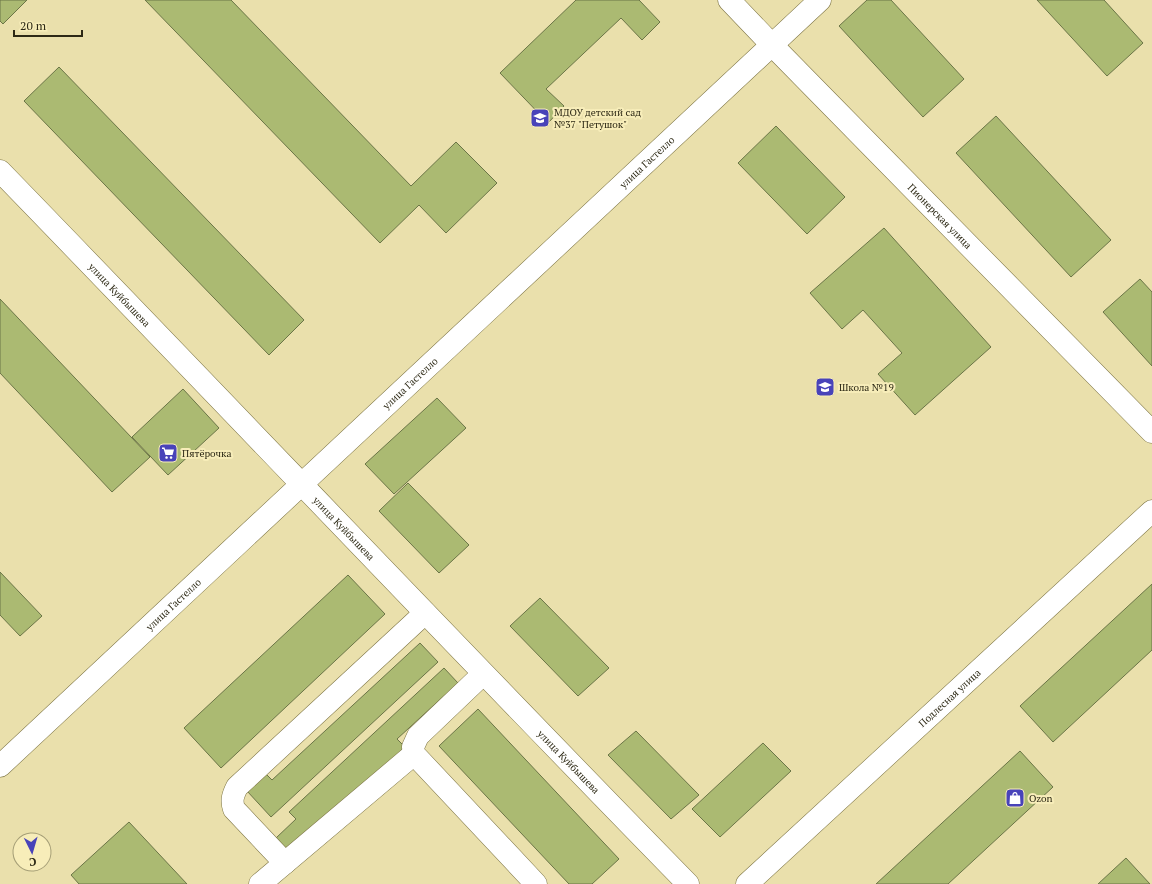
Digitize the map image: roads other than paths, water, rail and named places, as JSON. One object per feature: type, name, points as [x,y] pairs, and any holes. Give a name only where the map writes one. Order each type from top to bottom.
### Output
[{"type":"street","name":"Пионерская улица","points":[[729,0],[1152,432]]},
{"type":"street","name":"улица Гастелло","points":[[0,766],[304,484],[820,0]]},
{"type":"street","name":"улица Куйбышева","points":[[0,171],[304,484],[483,674],[688,884]]},
{"type":"street","name":"Подлесная улица","points":[[747,884],[1152,511]]},
{"type":"street","points":[[285,863],[234,808],[233,794],[237,787],[425,613]]},
{"type":"street","points":[[483,674],[418,736],[413,747],[414,754],[536,884]]},
{"type":"street","points":[[260,884],[414,754]]},
{"type":"place","name":"МДОУ детский сад №37 \"Петушок\"","points":[[540,118]]},
{"type":"place","name":"Школа №19","points":[[825,387]]},
{"type":"place","name":"Пятёрочка","points":[[168,453]]},
{"type":"place","name":"Ozon","points":[[1015,798]]}]
